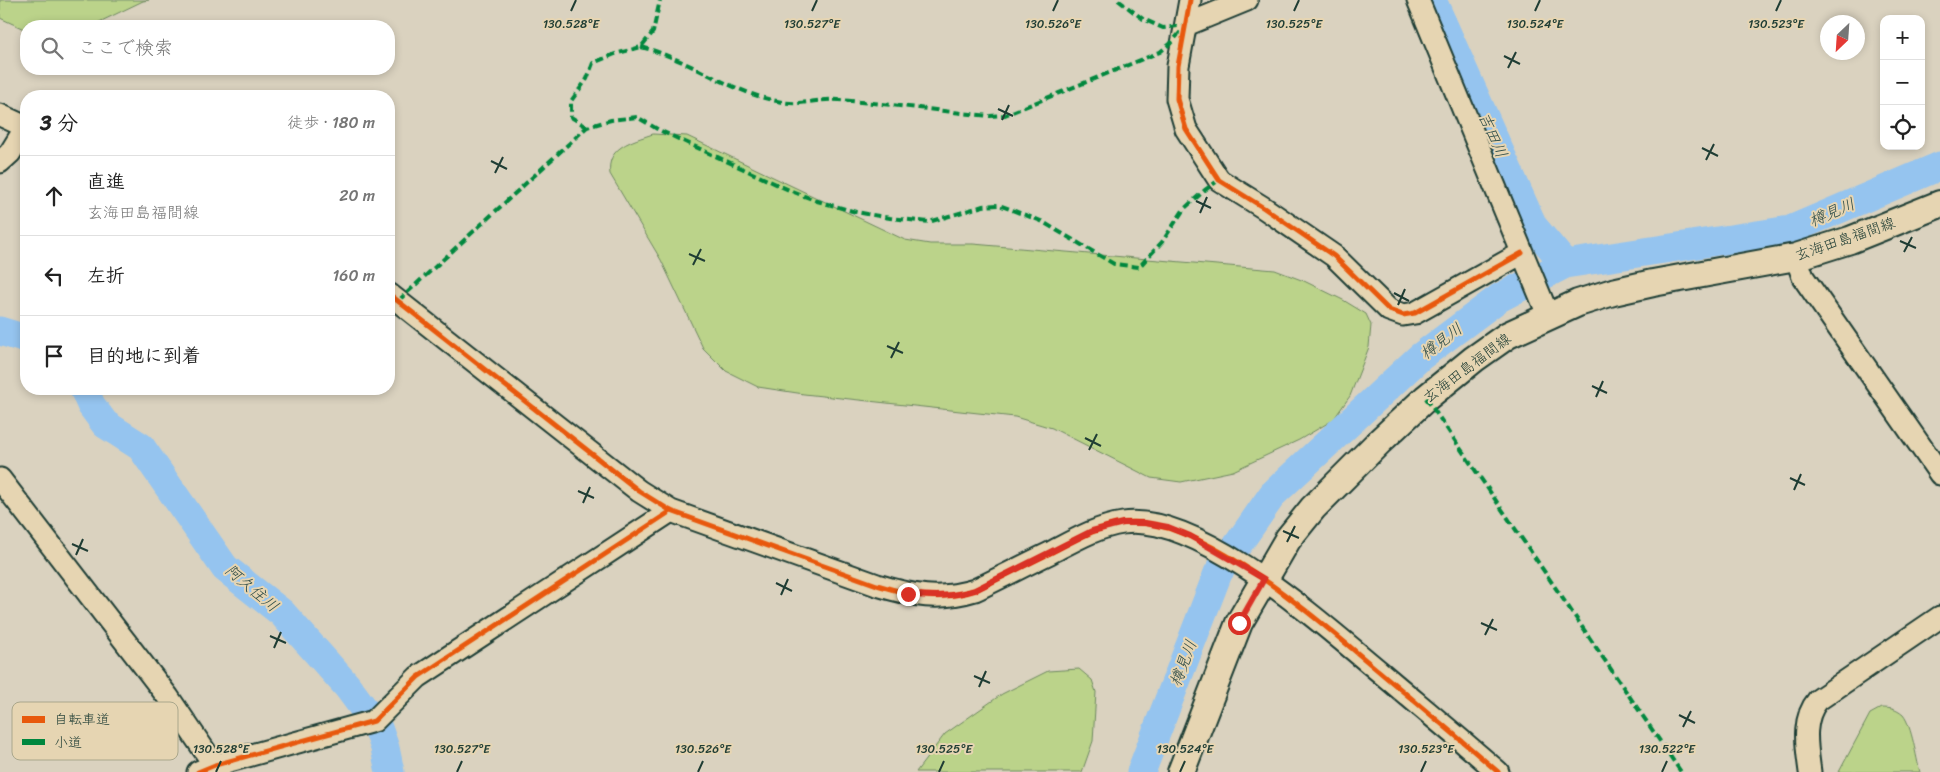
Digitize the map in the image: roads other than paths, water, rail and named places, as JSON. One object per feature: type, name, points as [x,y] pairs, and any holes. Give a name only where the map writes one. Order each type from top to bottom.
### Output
[{"type":"main road","name":"玄海田島福間線","points":[[1181,772],[1239,623],[1260,577],[1314,508],[1419,404],[1474,359],[1546,310],[1653,283],[1796,257],[1850,240],[1940,204]]},
{"type":"street","points":[[1190,0],[1178,66],[1177,99],[1186,129],[1220,180],[1334,256],[1389,310],[1403,315],[1415,313],[1524,258]]},
{"type":"street","points":[[1186,25],[1247,0]]},
{"type":"street","points":[[1418,0],[1546,310]]},
{"type":"street","points":[[0,115],[20,124]]},
{"type":"street","points":[[0,162],[10,153],[20,137]]},
{"type":"street","points":[[1796,257],[1803,277],[1940,474]]},
{"type":"street","points":[[395,299],[639,491],[671,511],[877,585],[908,594],[924,596],[958,595],[975,590],[1092,531],[1123,523],[1145,523],[1168,527],[1190,536],[1260,577],[1310,614],[1498,772]]},
{"type":"street","points":[[0,479],[171,702]]},
{"type":"street","points":[[178,714],[211,770],[374,721],[418,677],[671,511]]},
{"type":"street","points":[[1810,772],[1806,730],[1813,706],[1818,700],[1940,617]]},
{"type":"waterway","name":"吉田川","points":[[1432,0],[1533,226],[1565,264]]},
{"type":"waterway","name":"樽見川","points":[[1141,772],[1218,573],[1273,494],[1420,357],[1499,298],[1565,264],[1790,230],[1940,166]]},
{"type":"waterway","name":"阿久住川","points":[[0,331],[20,337]]},
{"type":"waterway","name":"阿久住川","points":[[87,395],[91,405],[105,424],[141,447],[225,568],[282,613],[347,686],[378,728],[390,772]]}]
